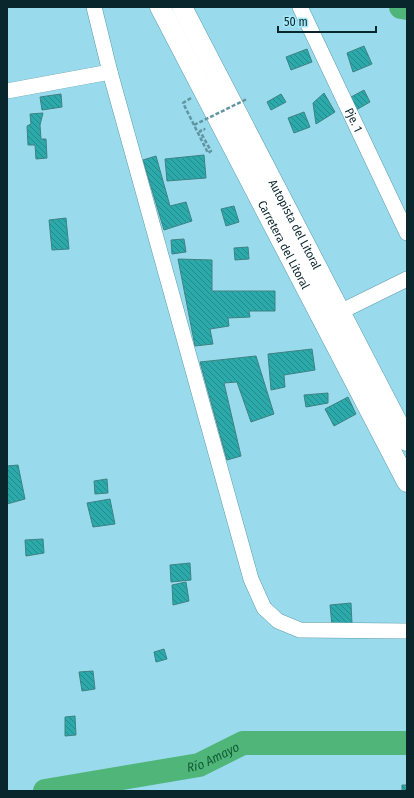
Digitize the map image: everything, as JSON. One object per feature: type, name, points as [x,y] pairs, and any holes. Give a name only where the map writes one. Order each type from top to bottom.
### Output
[{"type":"main road","name":"Carretera del Litoral","points":[[160,7],[407,482]]},
{"type":"main road","name":"Autopista del Litoral","points":[[182,7],[407,441]]},
{"type":"street","points":[[94,7],[110,72],[251,578],[264,608],[278,621],[300,630],[407,630]]},
{"type":"street","name":"Pje. 1","points":[[300,7],[407,233]]},
{"type":"street","points":[[7,91],[110,72]]},
{"type":"street","points":[[340,312],[407,279]]},
{"type":"path","points":[[194,125],[247,99]]},
{"type":"path","points":[[183,103],[208,153],[211,151],[200,131],[204,129],[208,136]]},
{"type":"building","points":[[364,46],[372,64],[353,72],[347,53]]},
{"type":"building","points":[[307,49],[312,62],[291,70],[286,57]]},
{"type":"building","points":[[364,90],[370,102],[356,110],[351,97]]},
{"type":"building","points":[[324,93],[335,112],[316,124],[313,103]]},
{"type":"building","points":[[61,94],[62,107],[42,110],[40,97]]},
{"type":"building","points":[[281,94],[286,102],[271,110],[267,102]]},
{"type":"building","points":[[304,112],[310,127],[294,133],[288,118]]},
{"type":"building","points":[[43,113],[40,125],[41,139],[46,139],[47,158],[36,159],[35,145],[28,145],[27,126],[31,124],[30,114]]},
{"type":"building","points":[[204,155],[206,178],[167,181],[165,159]]},
{"type":"building","points":[[156,156],[170,206],[186,202],[192,221],[164,230],[143,160]]},
{"type":"building","points":[[234,206],[239,222],[226,226],[221,209]]},
{"type":"building","points":[[66,218],[69,249],[52,250],[49,220]]},
{"type":"building","points":[[184,239],[186,252],[172,254],[171,240]]},
{"type":"building","points":[[248,247],[249,259],[235,260],[234,248]]},
{"type":"building","points":[[178,259],[212,260],[212,291],[275,291],[275,311],[249,311],[250,317],[228,318],[229,326],[210,329],[213,344],[195,346]]},
{"type":"building","points":[[312,349],[315,370],[284,375],[285,387],[271,390],[268,354]]},
{"type":"building","points":[[256,356],[274,414],[251,422],[237,382],[224,383],[241,456],[227,460],[200,362]]},
{"type":"building","points":[[328,393],[328,403],[306,407],[304,395]]},
{"type":"building","points":[[348,397],[356,414],[334,426],[325,409]]},
{"type":"building","points":[[18,465],[25,499],[7,504],[7,466]]},
{"type":"building","points":[[107,479],[108,493],[95,494],[94,481]]},
{"type":"building","points":[[110,499],[115,524],[93,527],[87,503]]},
{"type":"building","points":[[43,539],[44,553],[26,556],[25,540]]},
{"type":"building","points":[[190,563],[191,580],[171,582],[170,565]]},
{"type":"building","points":[[186,582],[189,601],[173,605],[172,585]]},
{"type":"building","points":[[351,603],[352,624],[332,626],[330,605]]},
{"type":"building","points":[[164,649],[167,659],[156,662],[154,652]]},
{"type":"building","points":[[93,671],[95,689],[82,691],[79,672]]},
{"type":"building","points":[[75,716],[76,735],[65,736],[65,717]]},
{"type":"building","points":[[402,785],[407,785],[407,791],[402,791]]},
{"type":"waterway","points":[[401,7],[407,8]]},
{"type":"waterway","name":"Río Amayo","points":[[45,791],[199,765],[243,743],[407,743]]}]
